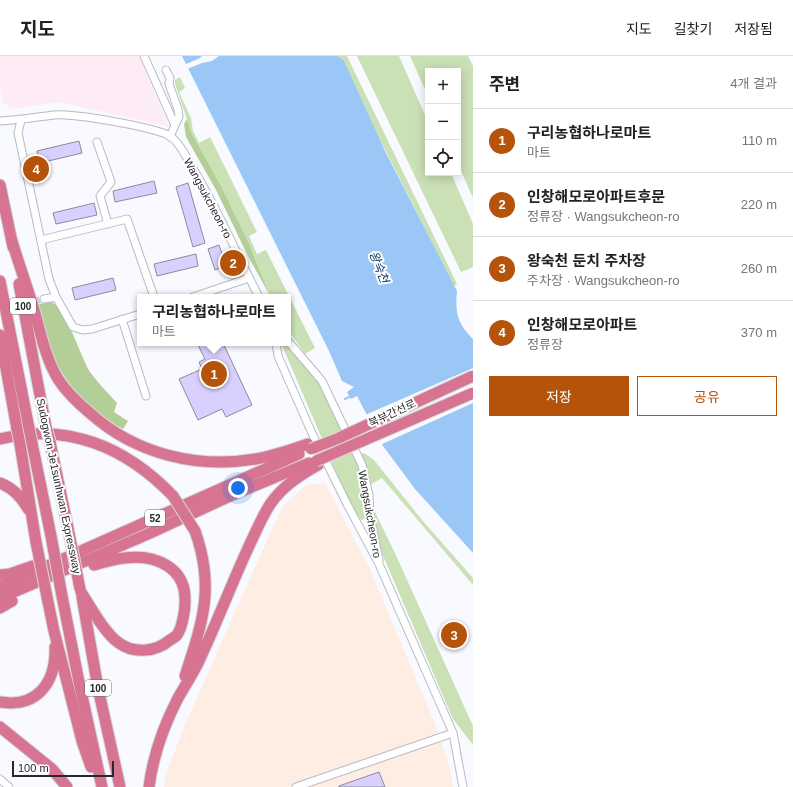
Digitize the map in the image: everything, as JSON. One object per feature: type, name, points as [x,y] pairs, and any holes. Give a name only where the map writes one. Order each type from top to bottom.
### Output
[{"type":"highway","name":"Sudogwon Je1sunhwan Expressway","points":[[0,185],[98,688],[120,787]]},
{"type":"highway","points":[[12,241],[48,358],[58,379],[79,404],[114,432],[151,450],[190,460],[238,461],[257,459],[309,447]]},
{"type":"highway","name":"Sudogwon Je1sunhwan Expressway","points":[[0,281],[62,596],[102,787]]},
{"type":"highway","points":[[0,335],[36,542]]},
{"type":"highway","name":"북부간선로","points":[[309,447],[339,438],[473,376]]},
{"type":"highway","name":"52","points":[[0,598],[148,534],[230,496],[317,463],[338,451],[473,392]]},
{"type":"highway","points":[[0,439],[42,433],[63,434],[90,441],[111,450],[130,461],[160,483],[173,496],[195,530],[204,561],[206,574],[203,619],[178,699],[156,753],[149,787]]},
{"type":"highway","name":"52","points":[[0,587],[309,447]]},
{"type":"highway","points":[[178,699],[198,664],[232,582],[270,504],[290,483],[317,463]]},
{"type":"highway","points":[[0,483],[14,491],[24,502],[29,512],[54,631],[82,741],[97,787]]},
{"type":"highway","points":[[0,607],[94,565],[148,534]]},
{"type":"highway","points":[[0,575],[10,574],[101,542]]},
{"type":"highway","points":[[80,590],[108,632],[119,644],[134,650],[150,650],[164,645],[177,634],[185,612],[186,599],[184,588],[179,577],[171,567],[158,561],[141,557],[124,558],[94,565]]},
{"type":"highway","points":[[0,702],[15,702],[28,699],[37,695],[49,681],[53,672],[55,660],[54,631]]},
{"type":"highway","points":[[0,727],[52,769],[67,787]]},
{"type":"street","points":[[144,56],[175,125]]},
{"type":"street","points":[[0,121],[21,120],[55,115],[81,117],[158,131],[170,137],[179,117],[178,109],[169,84],[170,78],[166,70]]},
{"type":"street","points":[[21,120],[18,133],[49,278],[56,297],[73,326],[83,330],[92,329],[137,315]]},
{"type":"street","name":"Wangsukcheon-ro","points":[[170,137],[182,150],[207,191],[257,294]]},
{"type":"street","points":[[97,142],[111,182],[100,196],[108,224]]},
{"type":"street","points":[[40,240],[127,219],[153,294]]},
{"type":"street","points":[[202,294],[249,278]]},
{"type":"street","points":[[44,299],[56,297]]},
{"type":"street","points":[[122,320],[146,396]]},
{"type":"street","name":"Wangsukcheon-ro","points":[[291,345],[322,381],[362,464],[369,495],[370,517],[379,564]]},
{"type":"street","name":"Wangsukcheon-ro","points":[[276,346],[278,356],[311,431],[351,512],[379,564],[453,733],[463,787]]},
{"type":"street","points":[[296,787],[453,733]]},
{"type":"street","points":[[0,780],[8,787]]},
{"type":"shaded area","points":[[0,56],[140,56],[148,80],[170,127],[60,102],[11,109],[3,102],[0,86]]},
{"type":"shaded area","points":[[325,483],[369,567],[434,721],[449,765],[453,787],[164,787],[167,771],[185,725],[282,507],[305,486]]},
{"type":"green space","points":[[337,56],[347,56],[457,284],[454,286],[362,104],[343,59]]},
{"type":"green space","points":[[357,56],[399,56],[425,115],[425,176],[452,176],[473,224],[473,267],[461,272]]},
{"type":"green space","points":[[410,56],[468,56],[473,66],[473,198],[461,171],[461,68],[425,68],[425,89]]},
{"type":"green space","points":[[180,77],[185,88],[179,92],[191,118],[193,131],[199,143],[210,137],[257,232],[249,236],[257,254],[266,250],[288,294],[269,294],[248,241],[220,184],[192,134],[175,84],[175,80]]},
{"type":"green space","points":[[187,119],[192,134],[220,184],[248,241],[269,294],[248,256],[216,190],[186,137],[184,124]]},
{"type":"green space","points":[[291,300],[315,348],[305,354],[291,334]]},
{"type":"green space","points":[[51,302],[57,306],[68,323],[90,372],[117,403],[114,412],[128,421],[123,429],[90,406],[71,386],[57,364],[47,340],[39,304]]},
{"type":"green space","points":[[282,346],[287,346],[320,383],[361,473],[366,498],[365,519],[361,520],[349,502]]},
{"type":"green space","points":[[364,453],[374,460],[422,520],[473,578],[473,585],[382,478],[370,485],[364,464],[359,455]]},
{"type":"green space","points":[[373,508],[473,726],[473,745],[453,719],[381,551]]},
{"type":"water","name":"왕숙천","points":[[182,56],[337,56],[343,59],[386,153],[457,291],[456,306],[460,323],[473,339],[473,553],[415,489],[383,446],[357,396],[351,399],[347,392],[354,387],[342,381],[329,351]]},
{"type":"pier","points":[[202,56],[219,56],[212,61],[187,69],[184,65],[200,58]]},
{"type":"pier","points":[[473,368],[473,403],[380,445],[365,415]]},
{"type":"building","points":[[79,141],[82,153],[40,163],[37,151]]},
{"type":"building","points":[[154,181],[157,193],[115,202],[113,191]]},
{"type":"building","points":[[188,183],[205,243],[193,247],[176,187]]},
{"type":"building","points":[[94,203],[97,215],[56,224],[53,213]]},
{"type":"building","points":[[219,245],[226,266],[215,270],[208,249]]},
{"type":"building","points":[[196,254],[198,266],[157,276],[154,264]]},
{"type":"building","points":[[113,278],[116,290],[75,300],[72,288]]},
{"type":"building","points":[[198,346],[224,346],[252,405],[226,417],[222,409],[198,420],[179,379],[202,369],[199,362],[205,359]]},
{"type":"building","points":[[379,772],[385,787],[339,787],[339,786]]},
{"type":"waterway","points":[[345,399],[351,396]]},
{"type":"tunnel","points":[[2,308],[44,299]]},
{"type":"place","name":"인창해모로아파트","points":[[36,169]]},
{"type":"place","name":"인창해모로아파트후문","points":[[233,263]]},
{"type":"place","name":"구리농협하나로마트","points":[[214,374]]},
{"type":"place","name":"왕숙천 둔치 주차장","points":[[454,635]]}]
